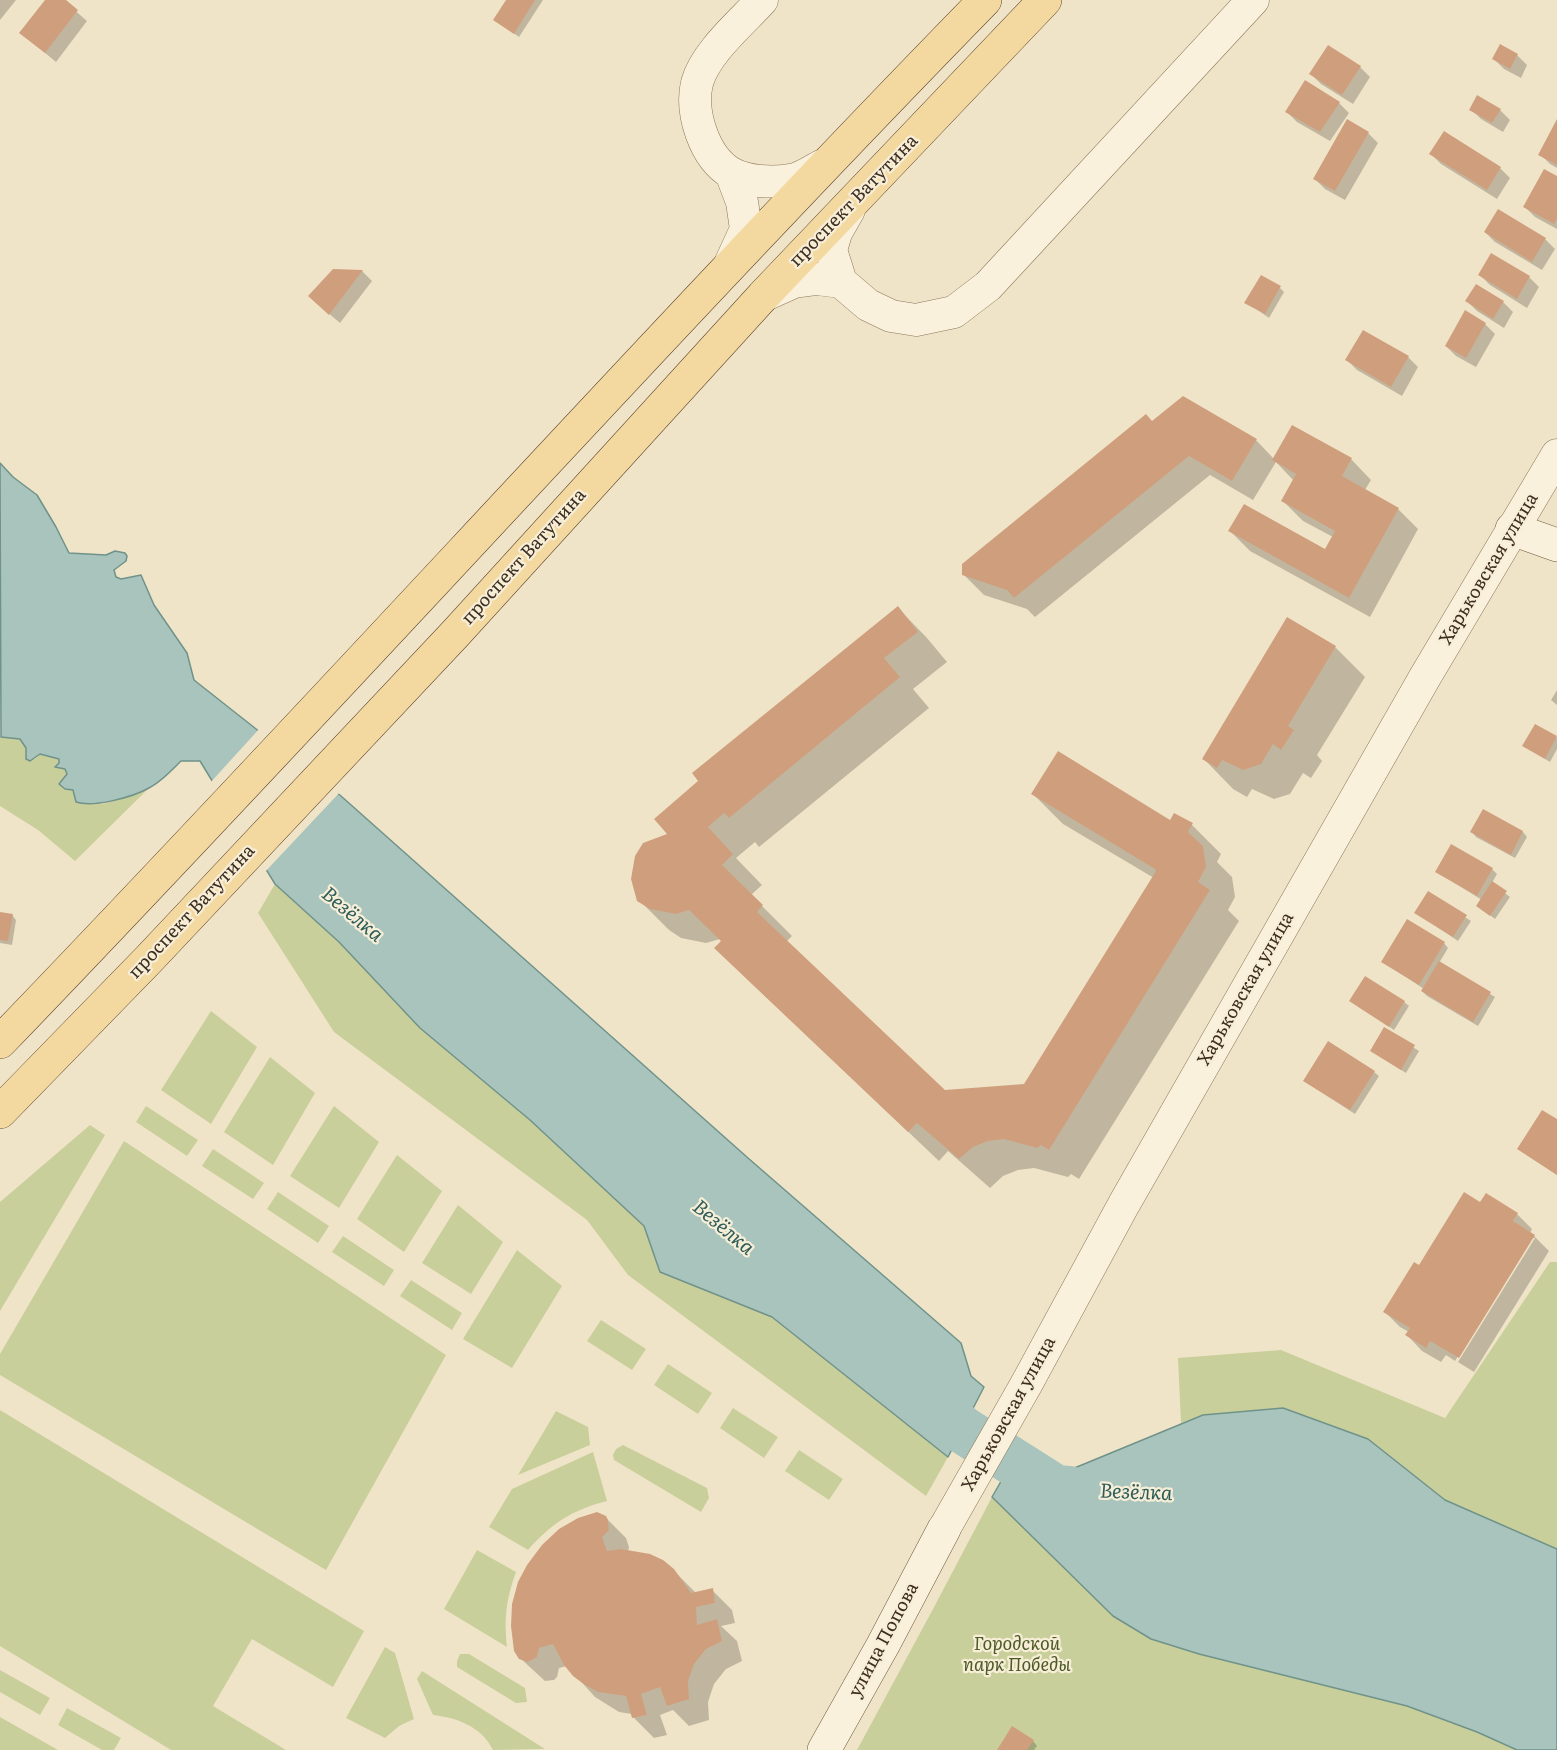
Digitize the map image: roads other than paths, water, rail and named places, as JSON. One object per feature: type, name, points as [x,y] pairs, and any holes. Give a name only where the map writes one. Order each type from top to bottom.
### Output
[{"type":"main road","points":[[0,1042],[111,927],[823,165],[985,0]]},
{"type":"main road","name":"проспект Ватутина","points":[[0,1112],[148,959],[454,634],[763,297],[1045,0]]},
{"type":"main road","points":[[1512,529],[1557,545]]},
{"type":"main road","name":"улица Попова","points":[[824,1750],[944,1529]]},
{"type":"street","points":[[762,0],[708,58],[697,83],[696,115],[704,140],[717,160],[731,173],[754,181],[791,180],[823,165]]},
{"type":"street","points":[[853,201],[836,233],[831,250],[841,282],[868,305],[891,316],[916,320],[954,312],[988,286],[1253,0]]},
{"type":"street","points":[[730,264],[746,229],[742,202],[731,173]]},
{"type":"street","points":[[763,297],[794,282],[817,279],[841,282]]},
{"type":"street","name":"Харьковская улица","points":[[944,1529],[1027,1383],[1129,1194],[1512,529],[1557,455]]},
{"type":"water","points":[[0,463],[13,477],[37,495],[69,553],[106,555],[115,551],[125,553],[126,561],[114,570],[116,577],[121,579],[141,575],[154,605],[187,653],[194,680],[341,796],[748,1158],[961,1343],[971,1376],[984,1387],[948,1457],[772,1317],[660,1272],[644,1226],[530,1120],[420,1028],[339,942],[275,884],[200,761],[181,761],[158,783],[133,795],[102,803],[83,803],[76,802],[73,790],[65,789],[59,784],[67,774],[65,769],[55,767],[59,759],[40,754],[30,761],[26,759],[26,748],[20,739],[1,737]]},
{"type":"water","points":[[1283,1408],[1368,1439],[1445,1500],[1557,1549],[1557,1750],[1517,1750],[1477,1732],[1407,1706],[1199,1654],[1151,1639],[1113,1616],[992,1497],[1019,1450],[1048,1466],[1072,1469],[1203,1415]]},
{"type":"waterway","name":"Везёлка","points":[[913,1389],[963,1430],[1056,1489],[1069,1490]]},
{"type":"park label","name":"Городской парк Победы","points":[[1017,1655]]}]
